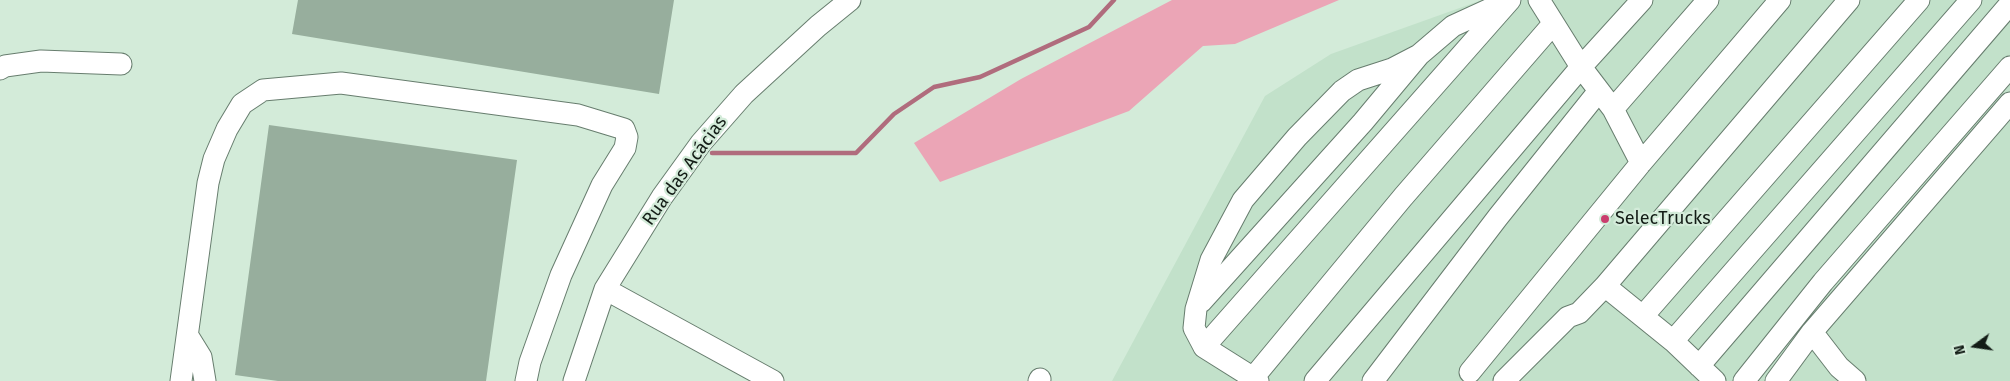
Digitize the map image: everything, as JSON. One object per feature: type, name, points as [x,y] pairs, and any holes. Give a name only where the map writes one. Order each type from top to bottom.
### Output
[{"type":"street","name":"Rua das Acácias","points":[[574,381],[606,289],[662,197],[701,143],[744,94],[818,26],[850,0]]},
{"type":"street","points":[[1196,309],[1363,122],[1419,55],[1453,26],[1510,0],[1204,347]]},
{"type":"street","points":[[1539,0],[1598,92],[1613,109],[1641,163]]},
{"type":"street","points":[[1315,381],[1582,67],[1642,0]]},
{"type":"street","points":[[1613,109],[1708,0]]},
{"type":"street","points":[[1471,378],[1641,163],[1780,0]]},
{"type":"street","points":[[1504,381],[1568,318],[1579,313],[1605,286],[1849,0]]},
{"type":"street","points":[[1642,316],[1919,0]]},
{"type":"street","points":[[1673,341],[1971,0]]},
{"type":"street","points":[[1699,366],[2010,4]]},
{"type":"street","points":[[1419,55],[1392,69],[1358,80],[1342,91],[1297,137],[1243,200],[1211,260],[1196,309],[1194,328],[1204,347],[1256,380],[1403,197],[1553,24]]},
{"type":"street","points":[[0,69],[5,66],[41,62],[121,64]]},
{"type":"street","points":[[1744,381],[1823,282],[2010,66]]},
{"type":"street","points":[[181,381],[208,183],[214,159],[224,136],[242,104],[263,90],[341,83],[578,115],[624,129],[627,137],[625,148],[602,185],[561,275],[530,362],[526,381]]},
{"type":"street","points":[[1373,381],[1498,217],[1598,92]]},
{"type":"street","points":[[1776,381],[1812,332],[2010,103]]},
{"type":"street","points":[[1605,286],[1673,341],[1715,381]]},
{"type":"street","points":[[606,289],[774,381]]},
{"type":"street","points":[[1812,332],[1839,367],[1855,381]]},
{"type":"street","points":[[188,336],[201,356],[205,381]]},
{"type":"shaded area","points":[[1172,0],[1339,0],[1235,44],[1203,46],[1129,111],[940,182],[914,143],[1021,79]]},
{"type":"shaded area","name":"SelecTrucks","points":[[1482,0],[2010,0],[2010,381],[1112,381],[1265,96],[1331,54]]},
{"type":"building","points":[[298,0],[674,0],[659,94],[292,34]]},
{"type":"building","points":[[269,125],[517,160],[486,381],[278,381],[235,375]]},
{"type":"waterway","points":[[712,153],[856,153],[894,114],[934,87],[980,77],[1089,27],[1114,0]]},
{"type":"place","name":"SelecTrucks","points":[[1605,219]]}]
